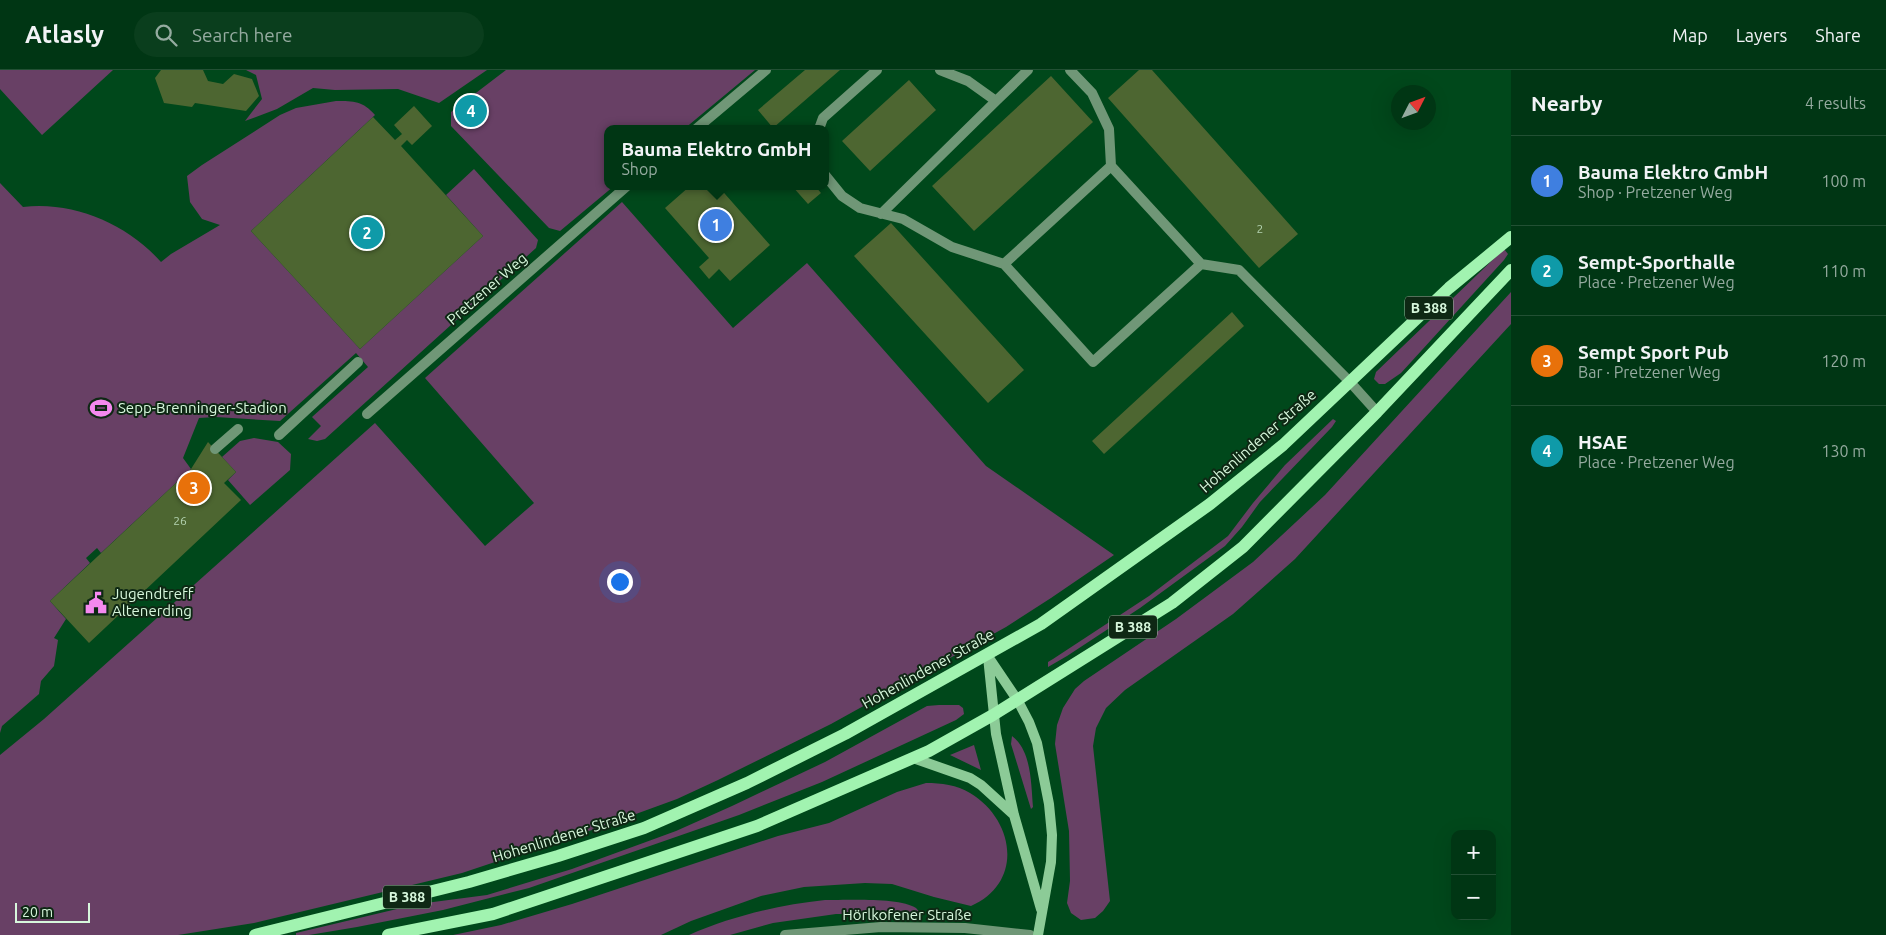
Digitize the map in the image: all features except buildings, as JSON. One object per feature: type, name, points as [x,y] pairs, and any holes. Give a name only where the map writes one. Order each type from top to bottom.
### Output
[{"type":"main road","name":"Hohenlindener Straße","points":[[255,935],[469,882],[644,828],[747,782],[845,734],[1041,624],[1210,504],[1283,445],[1449,288],[1511,237]]},
{"type":"main road","name":"B 388","points":[[388,935],[493,914],[615,875],[757,826],[913,758],[993,716],[1172,602],[1243,547],[1377,412],[1511,270]]},
{"type":"main road","points":[[987,655],[1018,701],[1038,743],[1052,835],[1051,862],[1038,935]]},
{"type":"main road","points":[[987,655],[996,734],[1014,815],[1042,912]]},
{"type":"main road","points":[[913,758],[970,778],[981,785],[1014,815]]},
{"type":"street","points":[[701,125],[766,70]]},
{"type":"street","points":[[820,125],[823,118],[877,70]]},
{"type":"street","points":[[940,70],[968,81],[996,101]]},
{"type":"street","points":[[881,214],[1028,70]]},
{"type":"street","points":[[1070,70],[1092,94],[1110,129],[1111,166],[1201,264],[1239,270],[1350,382],[1377,412]]},
{"type":"street","points":[[1004,264],[1111,166]]},
{"type":"street","points":[[829,180],[842,196],[860,208],[903,220],[952,246],[1004,264],[1093,362],[1201,264]]},
{"type":"street","name":"Pretzener Weg","points":[[367,414],[622,190]]},
{"type":"street","points":[[279,435],[358,362]]},
{"type":"street","points":[[215,449],[238,429]]},
{"type":"street","name":"Hörlkofener Straße","points":[[785,935],[881,927],[965,928],[1030,935]]},
{"type":"shaded area","points":[[0,70],[113,70],[42,135],[0,89]]},
{"type":"shaded area","points":[[246,70],[487,70],[439,103],[398,89],[335,90],[313,88],[277,109],[245,121],[262,99],[256,75]]},
{"type":"shaded area","points":[[506,70],[755,70],[689,125],[604,125],[604,190],[609,190],[560,231],[549,228],[451,126],[451,112]]},
{"type":"shaded area","points":[[336,101],[362,104],[375,115],[251,231],[360,349],[483,236],[446,195],[474,169],[538,240],[536,248],[325,439],[317,441],[308,439],[321,426],[312,417],[368,367],[356,353],[280,421],[216,417],[199,418],[183,458],[191,469],[101,553],[97,548],[86,558],[90,563],[50,601],[66,619],[54,638],[58,640],[54,666],[41,681],[39,694],[2,726],[0,733],[0,183],[23,207],[61,208],[80,212],[116,226],[147,248],[161,262],[220,225],[202,219],[190,202],[187,176],[280,115],[296,108]]},
{"type":"shaded area","points":[[622,202],[733,328],[807,263],[986,466],[1114,555],[1006,627],[831,724],[677,799],[592,830],[462,873],[254,923],[178,935],[0,935],[0,755],[44,719],[375,423],[485,546],[534,503],[425,378]]},
{"type":"shaded area","points":[[1504,249],[1508,254],[1504,260],[1401,373],[1385,384],[1379,384],[1374,379],[1376,372]]},
{"type":"shaded area","points":[[1511,292],[1511,324],[1295,559],[1233,614],[1125,690],[1106,708],[1096,728],[1093,746],[1110,901],[1095,918],[1081,920],[1071,913],[1067,903],[1070,881],[1069,831],[1055,744],[1057,725],[1063,708],[1075,689],[1176,619],[1253,562],[1325,495]]},
{"type":"shaded area","points":[[1333,419],[1336,421],[1332,427],[1260,502],[1225,546],[1140,608],[1048,667],[1048,662],[1149,596],[1228,536],[1285,465]]},
{"type":"shaded area","points":[[254,438],[278,442],[291,454],[290,470],[250,505],[228,480],[236,472],[222,457],[240,441]]},
{"type":"shaded area","points":[[959,705],[963,708],[964,714],[956,720],[822,782],[739,815],[529,888],[443,910],[357,927],[309,935],[296,935],[296,933],[418,904],[487,895],[572,869],[676,831],[732,806],[825,762],[927,706]]},
{"type":"shaded area","points":[[1012,736],[1019,742],[1027,759],[1032,789],[1033,807],[1031,809],[1011,744]]},
{"type":"shaded area","points":[[974,745],[981,770],[950,755]]},
{"type":"shaded area","points":[[926,783],[949,785],[970,793],[985,805],[997,819],[1004,835],[1007,851],[1006,867],[1000,882],[988,896],[971,906],[892,884],[865,883],[804,887],[761,896],[691,921],[661,935],[453,935],[501,925],[572,904],[778,836],[829,823],[897,792]]},
{"type":"shaded area","points":[[825,900],[898,902],[916,908],[921,914],[836,914],[773,923],[730,935],[689,935],[722,922],[756,912]]},
{"type":"place","name":"HSAE","points":[[471,111]]},
{"type":"place","name":"Bauma Elektro GmbH","points":[[716,225]]},
{"type":"place","name":"Sempt-Sporthalle","points":[[367,233]]},
{"type":"place","name":"Sepp-Brenninger-Stadion","points":[[101,408]]},
{"type":"place","name":"Sempt Sport Pub","points":[[194,488]]},
{"type":"place","name":"Jugendtreff Altenerding","points":[[96,603]]}]
